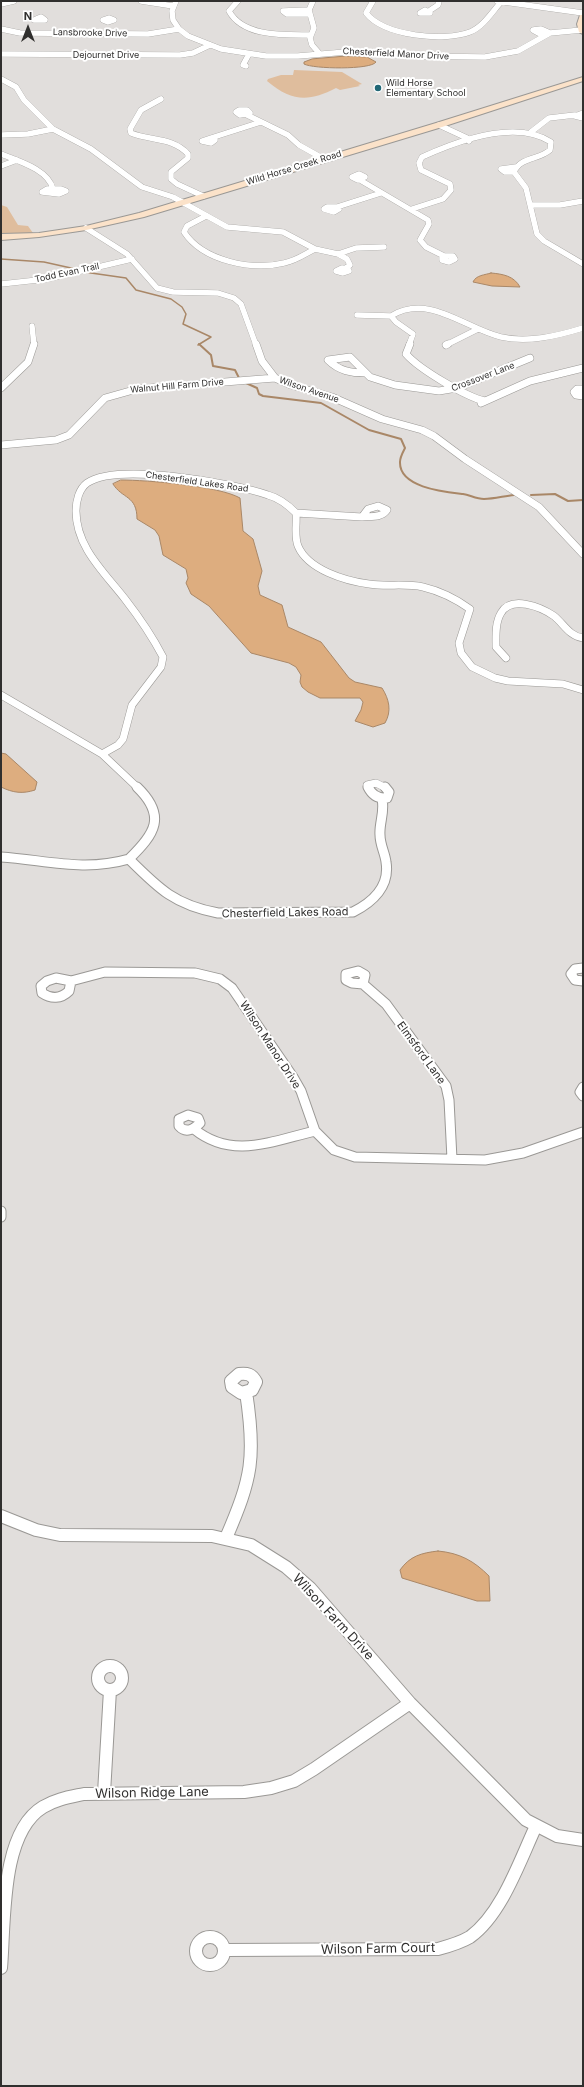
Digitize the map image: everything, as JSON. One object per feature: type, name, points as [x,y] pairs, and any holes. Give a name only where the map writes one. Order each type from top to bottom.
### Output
[{"type":"main road","points":[[583,17],[583,31]]},
{"type":"main road","name":"Wild Horse Creek Road","points":[[1,237],[43,234],[86,228],[134,217],[439,125],[583,79]]},
{"type":"street","points":[[1,4],[14,1]]},
{"type":"street","points":[[141,1],[173,6]]},
{"type":"street","points":[[176,1],[173,6],[173,20],[179,29]]},
{"type":"street","points":[[238,1],[229,11],[232,18],[240,24],[270,33],[310,35]]},
{"type":"street","points":[[313,1],[309,12],[314,26],[310,35],[311,43],[319,53]]},
{"type":"street","points":[[373,1],[367,8],[367,15],[371,20],[384,27],[419,34],[478,33],[473,30],[499,1],[583,13]]},
{"type":"street","points":[[429,11],[436,6],[439,1]]},
{"type":"street","points":[[37,32],[39,21]]},
{"type":"street","points":[[106,33],[108,22]]},
{"type":"street","name":"Chesterfield Manor Drive","points":[[544,36],[533,30],[541,28],[550,33]]},
{"type":"street","name":"Lansbrooke Drive","points":[[1,30],[14,32],[148,34],[179,29]]},
{"type":"street","name":"Chesterfield Manor Drive","points":[[179,29],[191,38],[210,45],[249,54],[283,56],[358,51],[404,56],[485,57],[518,51],[533,44],[550,33],[583,31]]},
{"type":"street","name":"Dejournet Drive","points":[[1,54],[180,55],[193,53],[210,45]]},
{"type":"street","points":[[246,66],[243,65],[243,62],[249,54]]},
{"type":"street","points":[[1,79],[16,87],[24,100],[53,129],[91,149],[142,187],[182,202],[231,228],[283,232],[315,249],[338,254],[349,262],[350,265],[346,268]]},
{"type":"street","points":[[161,99],[144,106],[139,111],[130,129],[131,133],[147,139],[170,143],[186,150],[188,158],[171,172],[171,179],[177,184],[203,196]]},
{"type":"street","points":[[531,132],[549,118],[583,113]]},
{"type":"street","points":[[247,115],[288,135],[299,145],[324,159]]},
{"type":"street","points":[[575,115],[576,117],[583,118]]},
{"type":"street","points":[[212,138],[217,135],[261,122]]},
{"type":"street","points":[[439,125],[438,127],[461,139],[468,140]]},
{"type":"street","points":[[1,135],[28,134],[53,129]]},
{"type":"street","points":[[412,209],[443,199],[451,190],[450,184],[421,170],[420,160],[427,155],[468,140],[504,132],[531,132],[549,139],[552,144],[550,150],[545,154],[526,161],[515,169],[526,188],[531,205],[535,230],[540,237],[583,264]]},
{"type":"street","points":[[1,154],[27,164],[50,180],[53,189]]},
{"type":"street","points":[[1,166],[17,160]]},
{"type":"street","points":[[360,180],[412,209],[428,220],[429,224],[421,235],[422,244],[444,256]]},
{"type":"street","points":[[337,207],[381,193]]},
{"type":"street","points":[[531,205],[560,205],[583,201]]},
{"type":"street","points":[[206,216],[186,226],[186,235],[198,248],[242,264],[257,266],[282,264],[315,249]]},
{"type":"street","name":"Wilson Avenue","points":[[86,228],[132,259],[152,284],[161,290],[173,292],[218,293],[238,301],[245,311],[262,360],[275,378],[290,386],[332,397],[382,419],[422,430],[434,436],[465,459],[540,507],[583,554]]},
{"type":"street","points":[[338,254],[356,248],[384,248]]},
{"type":"street","name":"Todd Evan Trail","points":[[1,284],[47,279],[132,259]]},
{"type":"street","points":[[357,315],[391,316],[395,312],[408,308],[426,308],[438,311],[478,329],[504,337],[544,339],[583,328]]},
{"type":"street","points":[[391,316],[396,322],[413,334],[406,350],[408,357],[415,364],[476,400],[485,401]]},
{"type":"street","points":[[1,388],[22,370],[31,358],[34,341],[32,326]]},
{"type":"street","points":[[446,345],[478,329]]},
{"type":"street","name":"Crossover Lane","points":[[366,373],[345,372],[336,369],[328,360],[350,357],[366,373],[370,377],[418,390],[444,391],[457,388],[530,358]]},
{"type":"street","points":[[478,405],[527,382],[551,374],[583,368]]},
{"type":"street","name":"Walnut Hill Farm Drive","points":[[1,445],[56,440],[69,435],[105,398],[117,393],[137,389],[247,379],[275,378]]},
{"type":"street","points":[[583,388],[577,389],[574,392],[576,395],[583,396]]},
{"type":"street","name":"Chesterfield Lakes Road","points":[[102,754],[118,745],[123,739],[132,704],[158,672],[161,667],[163,657],[132,609],[85,547],[77,521],[76,509],[80,490],[87,483],[101,477],[116,474],[137,473],[247,488],[284,502],[296,513]]},
{"type":"street","points":[[362,517],[296,513],[298,546],[304,555],[326,570],[342,577],[370,584],[407,584],[419,586],[460,602],[470,609],[459,643],[461,653],[467,663],[472,667],[495,678],[508,681],[563,684],[583,690]]},
{"type":"street","points":[[506,658],[496,647],[498,618],[500,612],[504,608],[514,604],[536,607],[544,610],[556,618],[570,633],[583,638]]},
{"type":"street","points":[[1,696],[102,754],[140,788],[154,808],[157,819],[150,840],[142,849],[129,859],[115,865],[93,868],[66,866],[32,859],[1,857]]},
{"type":"street","name":"Chesterfield Lakes Road","points":[[129,859],[172,899],[198,910],[218,913],[354,912],[364,907],[374,899],[382,888],[387,874],[380,829],[385,808],[382,799]]},
{"type":"street","points":[[583,968],[575,969],[571,974],[575,980],[583,981]]},
{"type":"street","name":"Wilson Manor Drive","points":[[71,981],[105,972],[195,973],[211,976],[227,983],[232,988],[293,1077],[300,1091],[315,1131],[322,1140],[334,1150],[356,1157],[485,1160],[507,1157],[583,1132]]},
{"type":"street","name":"Elmsford Lane","points":[[363,984],[386,1004],[446,1086],[449,1100],[452,1159]]},
{"type":"street","points":[[583,1087],[580,1092],[583,1096]]},
{"type":"street","points":[[194,1129],[210,1141],[235,1148],[315,1131]]},
{"type":"street","points":[[1,1211],[1,1217]]},
{"type":"street","points":[[226,1538],[246,1491],[250,1470],[252,1428],[246,1392]]},
{"type":"street","name":"Wilson Farm Drive","points":[[2,1518],[36,1530],[79,1536],[162,1534],[226,1538],[251,1545],[286,1566],[310,1588],[410,1703],[526,1820],[557,1836],[583,1840]]},
{"type":"street","points":[[104,1793],[110,1690]]},
{"type":"street","name":"Wilson Ridge Lane","points":[[1,1961],[9,1860],[14,1842],[30,1816],[47,1804],[58,1799],[84,1794],[244,1792],[271,1788],[294,1781],[314,1770],[410,1703]]},
{"type":"street","name":"Wilson Farm Court","points":[[224,1950],[430,1949],[450,1946],[472,1936],[495,1909],[536,1826]]},
{"type":"shaded area","points":[[347,56],[367,57],[376,62],[372,65],[342,68],[318,67],[304,64],[304,62],[312,59]]},
{"type":"shaded area","points":[[294,70],[342,72],[362,84],[358,85],[360,86],[340,90],[336,88],[317,96],[301,98],[285,93],[267,81],[268,79],[281,75],[293,75]]},
{"type":"shaded area","points":[[1,205],[7,207],[18,225],[28,226],[33,233],[1,235]]},
{"type":"shaded area","points":[[491,273],[508,276],[515,280],[520,287],[492,286],[473,282],[478,277]]},
{"type":"shaded area","points":[[121,480],[148,481],[200,487],[216,490],[240,498],[243,531],[253,539],[262,571],[258,586],[260,595],[282,605],[288,627],[321,642],[349,678],[355,682],[382,688],[389,705],[385,723],[373,727],[355,721],[361,710],[363,702],[360,698],[320,698],[302,687],[300,682],[301,675],[296,667],[289,663],[251,653],[209,606],[191,594],[186,583],[188,578],[186,569],[163,555],[159,536],[155,530],[137,519],[135,506],[132,501],[113,484]]},
{"type":"shaded area","points":[[1,753],[6,754],[37,782],[35,790],[18,792],[10,791],[1,787]]},
{"type":"shaded area","points":[[438,1551],[460,1556],[478,1566],[489,1576],[490,1601],[477,1601],[402,1578],[400,1570],[412,1558],[421,1554]]},
{"type":"waterway","points":[[1,259],[44,262],[80,270]]},
{"type":"waterway","points":[[84,272],[126,278],[136,290],[171,299],[182,307],[186,314],[183,324],[211,337],[199,344]]},
{"type":"waterway","points":[[199,344],[211,355],[213,366],[235,370],[240,380]]},
{"type":"waterway","points":[[246,383],[257,388],[259,394],[263,396],[321,403],[369,430],[401,439],[405,448],[400,460],[402,471],[407,478],[415,483],[435,490],[481,499],[492,499],[514,495]]},
{"type":"waterway","points":[[531,495],[555,494],[568,501],[583,500]]},
{"type":"place","name":"Wild Horse Elementary School","points":[[378,88]]}]
